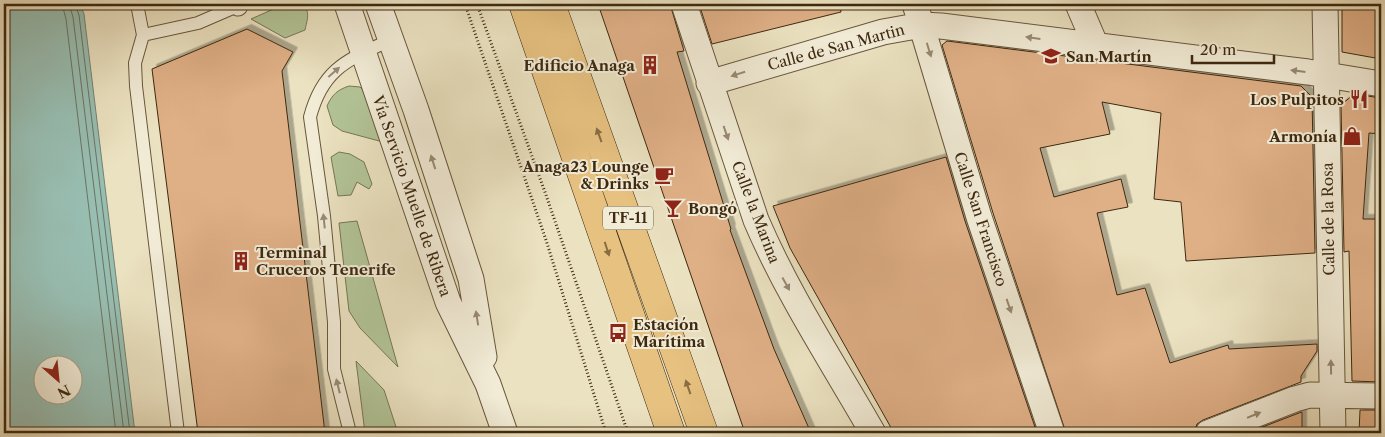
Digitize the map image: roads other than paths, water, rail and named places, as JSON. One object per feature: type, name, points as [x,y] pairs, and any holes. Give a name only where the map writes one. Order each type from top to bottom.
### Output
[{"type":"main road","name":"TF-11","points":[[523,4],[670,433]]},
{"type":"main road","name":"TF-11","points":[[551,4],[704,433]]},
{"type":"street","name":"Vía Servicio Muelle de Ribera","points":[[347,4],[390,136],[448,302],[488,384],[506,433]]},
{"type":"street","name":"Vía Servicio Muelle de Ribera","points":[[378,4],[416,110],[471,279],[488,384]]},
{"type":"street","name":"Calle la Marina","points":[[684,4],[709,84],[756,220],[768,248],[785,282],[873,433]]},
{"type":"street","points":[[1078,4],[1096,46]]},
{"type":"street","name":"Calle de la Rosa","points":[[1325,4],[1332,433]]},
{"type":"street","name":"Calle de San Martin","points":[[709,84],[883,32],[918,14],[941,26],[1326,75],[1381,84]]},
{"type":"street","name":"Calle San Francisco","points":[[918,14],[980,217],[1052,433]]},
{"type":"street","points":[[1208,433],[1310,395],[1381,396]]},
{"type":"lane","points":[[137,4],[143,35],[135,63],[136,86],[178,433]]},
{"type":"lane","points":[[143,35],[198,23],[239,4]]},
{"type":"lane","points":[[350,433],[334,369],[334,322],[324,216],[310,117],[314,102],[328,77],[345,63],[390,40]]},
{"type":"water","points":[[4,4],[80,4],[84,14],[135,433],[4,433]]},
{"type":"place","name":"San Martín","points":[[1051,56]]},
{"type":"place","name":"Edificio Anaga","points":[[650,65]]},
{"type":"place","name":"Los Pulpitos","points":[[1359,99]]},
{"type":"place","name":"Armonía","points":[[1352,136]]},
{"type":"place","name":"Anaga23 Lounge & Drinks","points":[[664,175]]},
{"type":"place","name":"Bongó","points":[[673,208]]},
{"type":"place","name":"Terminal Cruceros Tenerife","points":[[241,261]]},
{"type":"place","name":"Estación Marítima","points":[[618,333]]}]
